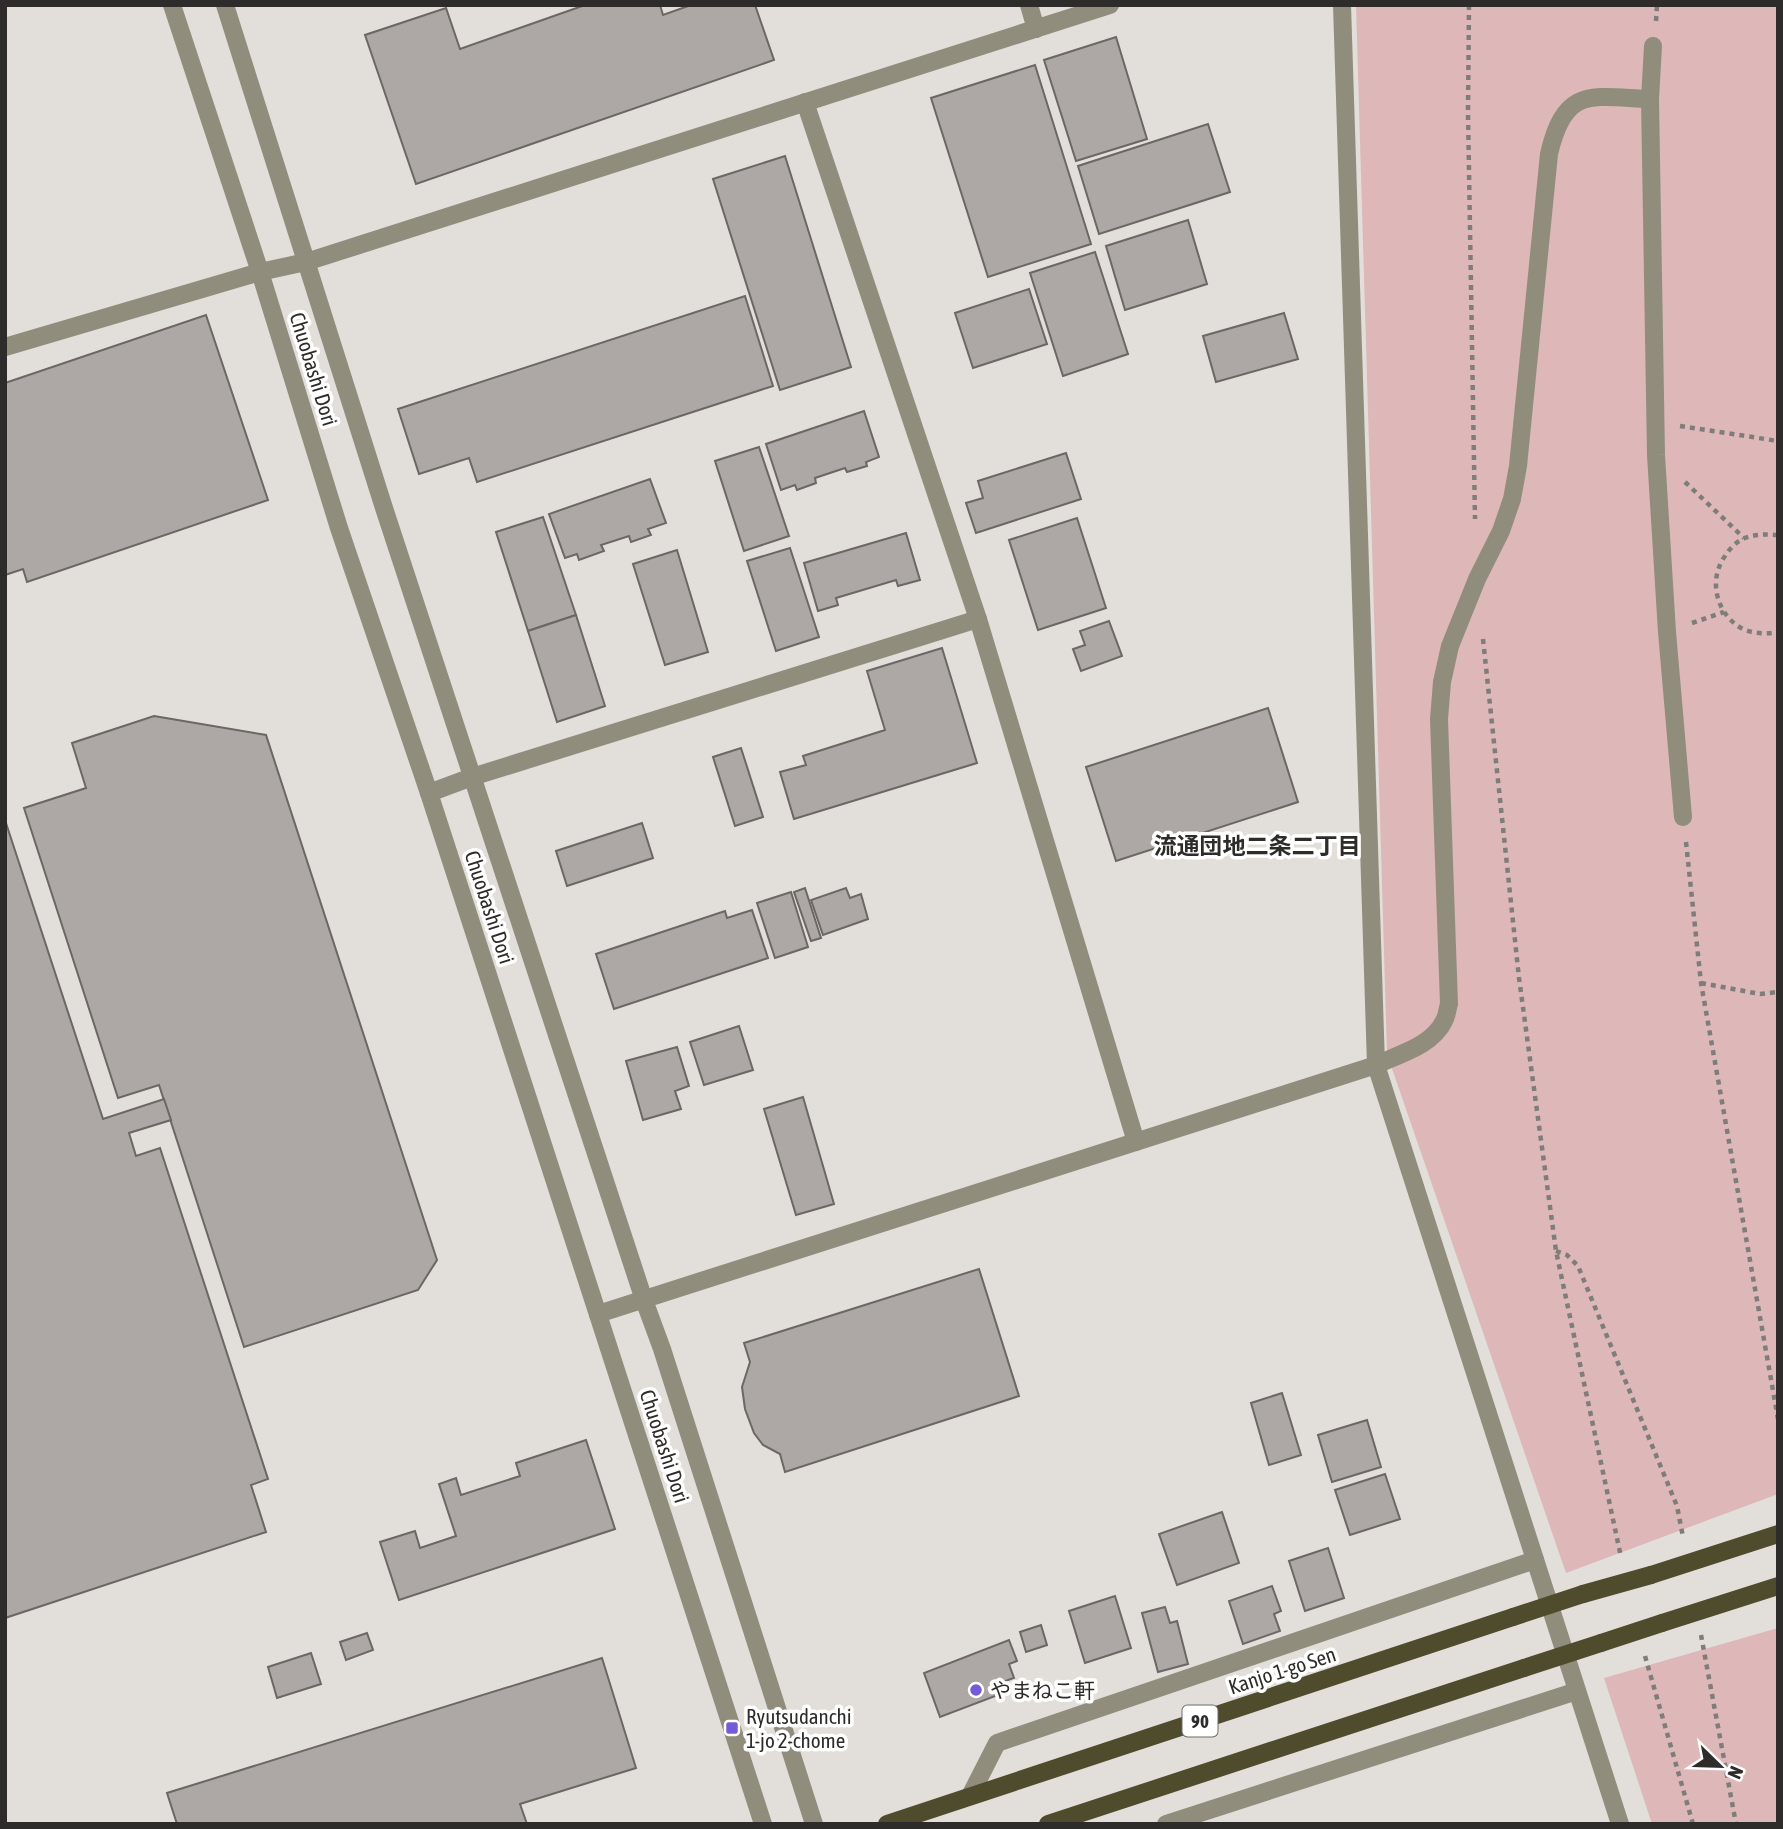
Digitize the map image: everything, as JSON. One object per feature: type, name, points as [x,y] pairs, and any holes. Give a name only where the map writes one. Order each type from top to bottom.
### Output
[{"type":"main road","name":"Kanjo 1-go Sen","points":[[887,1824],[1583,1594],[1778,1534]]},
{"type":"main road","name":"90","points":[[1048,1824],[1778,1586]]},
{"type":"street","name":"Chuobashi Dori","points":[[172,5],[260,272],[339,528],[429,793],[763,1824]]},
{"type":"street","name":"Chuobashi Dori","points":[[225,5],[384,508],[662,1349],[814,1824]]},
{"type":"street","points":[[1029,5],[1036,29]]},
{"type":"street","points":[[5,347],[260,272],[306,262],[1110,5]]},
{"type":"street","points":[[1342,5],[1376,1065],[1620,1824]]},
{"type":"street","points":[[1653,46],[1650,99],[1656,454],[1667,632],[1683,817]]},
{"type":"street","points":[[598,1314],[1376,1065],[1426,1041],[1438,1031],[1445,1020],[1449,1004],[1438,719],[1442,682],[1450,646],[1477,579],[1501,531],[1512,499],[1518,466],[1553,134],[1576,102],[1590,97],[1650,99]]},
{"type":"street","points":[[805,102],[978,619],[1136,1142]]},
{"type":"street","points":[[429,793],[472,777],[978,619]]},
{"type":"street","points":[[971,1796],[997,1743],[1535,1560]]},
{"type":"street","points":[[1166,1824],[1577,1691]]},
{"type":"path","points":[[1469,5],[1468,112],[1476,525]]},
{"type":"path","points":[[1655,422],[1778,441]]},
{"type":"path","points":[[1656,454],[1744,538]]},
{"type":"path","points":[[1778,535],[1761,534],[1744,538],[1730,549],[1720,563],[1716,579],[1717,596],[1724,612],[1734,623],[1747,631],[1762,634],[1778,632]]},
{"type":"path","points":[[1482,629],[1519,978],[1556,1251],[1622,1558]]},
{"type":"path","points":[[1683,817],[1701,982],[1778,1419]]},
{"type":"path","points":[[1701,982],[1760,994],[1778,992]]},
{"type":"path","points":[[1556,1251],[1567,1255],[1578,1266],[1677,1506],[1684,1546]]},
{"type":"path","points":[[1699,1625],[1736,1824]]},
{"type":"path","points":[[1645,1656],[1693,1824]]},
{"type":"shaded area","points":[[1356,5],[1778,5],[1778,1494],[1566,1573],[1387,1054]]},
{"type":"shaded area","points":[[1778,1628],[1778,1824],[1652,1824],[1604,1678]]},
{"type":"building","points":[[585,5],[660,5],[663,15],[691,5],[755,5],[774,60],[416,184],[365,35],[446,8],[460,49]]},
{"type":"building","points":[[1116,37],[1147,139],[1076,161],[1044,60]]},
{"type":"building","points":[[1035,65],[1091,244],[988,277],[931,98]]},
{"type":"building","points":[[1208,124],[1230,192],[1099,234],[1078,166]]},
{"type":"building","points":[[785,156],[851,367],[780,390],[713,179]]},
{"type":"building","points":[[1188,220],[1207,284],[1125,310],[1106,246]]},
{"type":"building","points":[[1095,252],[1128,354],[1063,376],[1030,273]]},
{"type":"building","points":[[1029,289],[1047,344],[973,368],[955,313]]},
{"type":"building","points":[[745,296],[773,386],[477,482],[469,458],[419,474],[398,409]]},
{"type":"building","points":[[1284,313],[1298,359],[1216,382],[1203,336]]},
{"type":"building","points":[[206,315],[268,500],[27,582],[23,569],[5,575],[5,383]]},
{"type":"building","points":[[864,411],[879,457],[866,462],[867,466],[847,472],[845,468],[815,478],[816,483],[797,490],[795,485],[781,490],[766,444]]},
{"type":"building","points":[[759,447],[789,536],[744,551],[715,461]]},
{"type":"building","points":[[1066,453],[1081,499],[976,533],[966,503],[983,498],[978,481]]},
{"type":"building","points":[[650,479],[666,523],[648,529],[651,535],[631,542],[629,536],[601,545],[604,551],[579,560],[577,554],[565,558],[549,514]]},
{"type":"building","points":[[543,517],[576,615],[528,631],[496,532]]},
{"type":"building","points":[[1077,518],[1106,608],[1038,630],[1009,540]]},
{"type":"building","points":[[906,533],[920,580],[898,586],[896,580],[836,598],[838,605],[818,611],[804,563]]},
{"type":"building","points":[[790,548],[819,637],[776,651],[747,561]]},
{"type":"building","points":[[677,550],[708,652],[665,665],[633,564]]},
{"type":"building","points":[[576,615],[605,706],[557,722],[528,631]]},
{"type":"building","points":[[1109,621],[1122,656],[1081,671],[1073,649],[1085,645],[1080,631]]},
{"type":"building","points":[[942,648],[977,763],[794,819],[780,772],[806,765],[803,756],[885,730],[867,671]]},
{"type":"building","points":[[1268,708],[1298,802],[1116,861],[1086,767]]},
{"type":"building","points":[[154,716],[266,735],[437,1260],[418,1290],[244,1347],[159,1085],[118,1098],[24,808],[86,788],[72,743]]},
{"type":"building","points":[[741,748],[763,817],[735,826],[713,757]]},
{"type":"building","points":[[5,820],[103,1119],[164,1099],[171,1120],[129,1133],[136,1156],[160,1148],[268,1479],[251,1485],[266,1532],[5,1618]]},
{"type":"building","points":[[642,823],[653,858],[567,886],[556,851]]},
{"type":"building","points":[[805,888],[821,938],[811,941],[794,892]]},
{"type":"building","points":[[846,888],[850,898],[861,894],[868,919],[823,935],[811,900]]},
{"type":"building","points":[[791,892],[808,947],[775,958],[757,903]]},
{"type":"building","points":[[752,910],[768,958],[614,1009],[596,954],[725,911],[727,918]]},
{"type":"building","points":[[739,1026],[753,1070],[704,1085],[690,1042]]},
{"type":"building","points":[[677,1047],[689,1086],[675,1091],[681,1109],[643,1120],[626,1061]]},
{"type":"building","points":[[803,1097],[834,1204],[796,1215],[764,1109]]},
{"type":"building","points":[[979,1269],[1019,1396],[785,1472],[780,1454],[763,1445],[754,1433],[745,1409],[742,1387],[750,1362],[744,1343]]},
{"type":"building","points":[[1282,1393],[1301,1455],[1269,1465],[1251,1403]]},
{"type":"building","points":[[1367,1420],[1381,1467],[1332,1482],[1318,1435]]},
{"type":"building","points":[[586,1440],[615,1529],[399,1600],[380,1542],[415,1531],[420,1548],[456,1536],[439,1484],[456,1478],[461,1495],[520,1476],[516,1463]]},
{"type":"building","points":[[1385,1474],[1400,1519],[1350,1535],[1335,1490]]},
{"type":"building","points":[[1222,1512],[1239,1563],[1177,1585],[1159,1534]]},
{"type":"building","points":[[1328,1548],[1344,1598],[1305,1611],[1289,1561]]},
{"type":"building","points":[[1272,1586],[1281,1611],[1274,1614],[1280,1631],[1243,1644],[1229,1601]]},
{"type":"building","points":[[1115,1596],[1131,1648],[1085,1663],[1069,1611]]},
{"type":"building","points":[[1165,1607],[1170,1623],[1177,1621],[1188,1664],[1158,1672],[1142,1613]]},
{"type":"building","points":[[1041,1625],[1047,1645],[1026,1652],[1020,1632]]},
{"type":"building","points":[[367,1633],[373,1650],[346,1660],[340,1642]]},
{"type":"building","points":[[1009,1640],[1017,1661],[1009,1664],[1014,1678],[994,1685],[998,1695],[940,1717],[924,1673]]},
{"type":"building","points":[[311,1653],[321,1684],[277,1698],[268,1667]]},
{"type":"building","points":[[602,1658],[636,1768],[520,1804],[527,1824],[177,1824],[167,1793]]},
{"type":"place","name":"やまねこ軒","points":[[976,1690]]},
{"type":"place","name":"Ryutsudanchi 1-jo 2-chome","points":[[732,1728]]},
{"type":"district","name":"流通団地二条二丁目","points":[[1257,846]]}]
